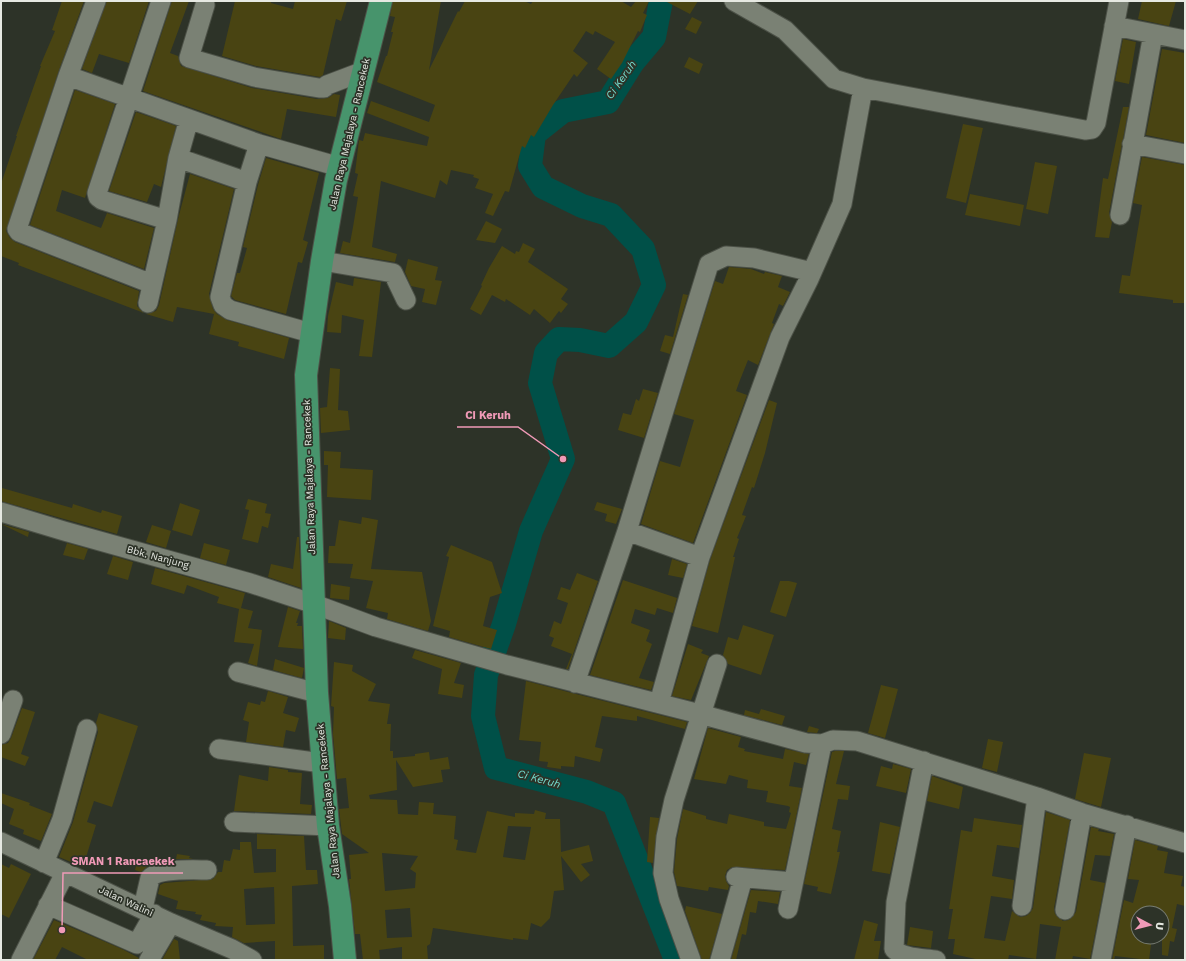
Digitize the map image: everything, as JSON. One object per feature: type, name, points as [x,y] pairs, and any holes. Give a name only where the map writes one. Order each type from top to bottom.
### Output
[{"type":"main road","name":"Jalan Raya Majalaya - Rancekek","points":[[345,960],[340,906],[328,826],[317,693],[306,375],[322,261],[340,167],[381,1]]},
{"type":"street","points":[[96,1],[68,76],[17,230],[152,284]]},
{"type":"street","points":[[161,1],[128,96],[97,193],[98,197],[102,200],[167,220]]},
{"type":"street","points":[[734,1],[785,30],[834,79],[863,88],[1085,130],[1092,129],[1096,123],[1119,1]]},
{"type":"street","points":[[205,5],[189,58],[254,77],[319,88],[324,88],[327,85],[364,71]]},
{"type":"street","points":[[1114,26],[1185,40]]},
{"type":"street","points":[[1120,215],[1153,34]]},
{"type":"street","points":[[68,76],[128,96],[259,144],[340,167]]},
{"type":"street","points":[[659,703],[700,557],[780,337],[812,272],[842,204],[863,88]]},
{"type":"street","points":[[148,303],[167,220],[178,158],[189,119]]},
{"type":"street","points":[[259,144],[247,182],[220,297],[223,305],[230,310],[311,333]]},
{"type":"street","points":[[1132,144],[1185,154]]},
{"type":"street","points":[[178,158],[247,182]]},
{"type":"street","points":[[575,682],[627,531],[709,264],[726,256],[754,258],[812,272]]},
{"type":"street","points":[[322,261],[393,273],[406,300]]},
{"type":"street","name":"Bbk. Nanjung","points":[[1,512],[250,583],[314,604],[376,627],[507,665],[659,703],[806,743],[822,744],[833,740],[857,741],[1037,797],[1082,813],[1185,843]]},
{"type":"street","points":[[627,531],[700,557]]},
{"type":"street","points":[[690,960],[669,899],[663,873],[667,829],[700,714],[717,664]]},
{"type":"street","points":[[238,672],[317,693]]},
{"type":"street","points":[[1,734],[13,700]]},
{"type":"street","points":[[44,863],[62,819],[87,729]]},
{"type":"street","points":[[788,909],[822,744]]},
{"type":"street","points":[[219,749],[322,763]]},
{"type":"street","points":[[924,761],[896,902],[893,954],[897,952],[906,956],[936,960]]},
{"type":"street","points":[[1022,906],[1037,797]]},
{"type":"street","points":[[1064,910],[1082,813]]},
{"type":"street","points":[[234,822],[328,826]]},
{"type":"street","points":[[1101,960],[1127,825]]},
{"type":"street","name":"Jalan Walini","points":[[1,842],[148,911],[228,954],[252,960]]},
{"type":"street","points":[[146,953],[150,878],[153,874],[169,871],[207,870]]},
{"type":"street","points":[[20,960],[66,873]]},
{"type":"street","points":[[720,960],[740,878],[793,882]]},
{"type":"street","points":[[48,905],[146,953]]},
{"type":"street","points":[[146,953],[171,923]]},
{"type":"building","points":[[62,1],[84,1],[58,73],[6,231],[10,238],[15,242],[139,291],[137,306],[144,313],[18,265],[19,263],[1,256],[1,184],[40,66],[55,31],[52,30]]},
{"type":"building","points":[[107,1],[149,1],[129,63],[99,54],[92,73],[82,69]]},
{"type":"building","points":[[172,1],[189,1],[170,53],[178,56],[181,66],[252,88],[317,99],[328,98],[334,94],[340,95],[336,117],[287,109],[281,139],[143,91]]},
{"type":"building","points":[[235,1],[271,1],[271,3],[293,9],[295,1],[347,1],[341,21],[336,19],[323,75],[320,77],[256,66],[222,56]]},
{"type":"building","points":[[393,1],[441,1],[429,70],[458,11],[459,12],[465,1],[524,1],[531,4],[533,1],[621,1],[631,7],[636,1],[649,1],[643,13],[647,15],[640,32],[638,31],[622,63],[611,79],[597,69],[615,42],[595,31],[593,35],[586,31],[573,51],[588,63],[577,77],[574,74],[534,137],[531,135],[525,148],[522,146],[509,192],[505,191],[493,216],[485,213],[493,194],[475,188],[479,179],[473,177],[474,175],[451,170],[447,185],[440,180],[435,198],[381,181],[372,247],[397,254],[395,262],[340,253],[343,241],[350,243],[353,227],[358,197],[353,196],[358,174],[355,173],[359,140],[363,141],[365,133],[427,146],[429,137],[367,113],[371,101],[429,122],[435,105],[377,82],[387,56],[393,32],[391,32],[395,17],[390,16]]},
{"type":"building","points":[[665,1],[698,1],[690,14]]},
{"type":"building","points":[[1142,1],[1176,1],[1169,26],[1138,19]]},
{"type":"building","points":[[692,17],[702,22],[696,34],[685,29]]},
{"type":"building","points":[[1123,39],[1136,42],[1129,84],[1115,81]]},
{"type":"building","points":[[1162,49],[1185,53],[1185,143],[1146,135]]},
{"type":"building","points":[[689,57],[703,64],[699,74],[684,67]]},
{"type":"building","points":[[75,90],[115,104],[85,198],[62,190],[56,211],[101,228],[107,213],[154,228],[144,269],[30,225]]},
{"type":"building","points":[[1123,107],[1129,107],[1109,213],[1112,222],[1109,238],[1095,237],[1103,178],[1108,179]]},
{"type":"building","points":[[136,112],[176,126],[161,187],[154,184],[147,202],[109,191]]},
{"type":"building","points":[[963,124],[983,128],[966,203],[946,198]]},
{"type":"building","points":[[1142,157],[1185,165],[1185,303],[1173,303],[1173,300],[1119,293],[1122,275],[1130,276],[1142,205],[1133,203]]},
{"type":"building","points":[[266,158],[319,173],[303,240],[308,242],[302,263],[298,262],[286,314],[235,300],[231,296],[237,273],[240,273],[247,248],[243,247]]},
{"type":"building","points":[[1035,162],[1057,166],[1048,214],[1026,209]]},
{"type":"building","points":[[190,174],[234,189],[209,294],[213,309],[217,314],[227,320],[289,338],[284,359],[238,346],[239,342],[209,334],[214,314],[177,307],[173,322],[146,314],[156,311],[159,305],[179,215]]},
{"type":"building","points":[[970,194],[1024,205],[1020,226],[965,215]]},
{"type":"building","points":[[486,221],[502,229],[495,243],[476,240]]},
{"type":"building","points":[[523,243],[535,249],[528,262],[568,289],[561,299],[568,304],[561,313],[559,311],[550,323],[534,309],[530,315],[506,299],[505,302],[492,295],[481,315],[470,309],[482,286],[481,285],[489,268],[502,246],[515,254],[516,251],[519,252]]},
{"type":"building","points":[[408,259],[438,267],[435,280],[442,281],[436,305],[422,302],[425,289],[411,286],[405,272]]},
{"type":"building","points":[[729,267],[751,269],[764,274],[765,272],[782,276],[778,287],[790,292],[783,306],[779,304],[772,323],[774,324],[758,365],[748,360],[740,380],[736,391],[747,395],[693,543],[641,524],[660,461],[680,467],[694,420],[674,414],[715,281],[723,284]]},
{"type":"building","points":[[354,278],[381,282],[372,357],[359,356],[364,320],[342,315],[341,333],[327,332],[328,316],[336,282],[353,286]]},
{"type":"building","points":[[683,294],[688,295],[670,354],[660,351],[665,335],[673,337]]},
{"type":"building","points":[[330,368],[340,369],[338,410],[348,411],[350,430],[321,433],[320,408],[327,407]]},
{"type":"building","points":[[643,389],[658,393],[644,438],[618,430],[623,413],[631,415],[636,399],[639,401]]},
{"type":"building","points":[[769,400],[777,403],[765,453],[754,488],[752,487],[742,515],[746,516],[737,538],[739,539],[733,557],[735,557],[718,633],[692,626],[710,560]]},
{"type":"building","points":[[324,451],[341,452],[340,468],[373,470],[371,500],[327,497],[328,465],[324,465]]},
{"type":"building","points":[[2,488],[72,508],[73,504],[101,513],[102,510],[122,516],[117,534],[1,501]]},
{"type":"building","points":[[248,499],[267,504],[265,513],[271,514],[268,528],[262,526],[258,543],[242,539],[249,510],[245,509]]},
{"type":"building","points":[[597,502],[622,509],[616,524],[605,521],[607,514],[594,510]]},
{"type":"building","points":[[180,503],[200,510],[192,536],[172,530]]},
{"type":"building","points":[[362,517],[378,520],[371,569],[422,572],[431,621],[428,631],[387,619],[388,613],[366,608],[373,581],[350,578],[353,564],[328,563],[329,546],[335,546],[339,520],[361,524]]},
{"type":"building","points":[[1,524],[29,532],[28,537]]},
{"type":"building","points":[[152,525],[171,531],[166,548],[146,542]]},
{"type":"building","points":[[297,537],[299,537],[301,588],[268,577],[271,564],[293,569]]},
{"type":"building","points":[[67,543],[88,549],[84,560],[63,555]]},
{"type":"building","points":[[204,543],[230,550],[226,565],[200,558]]},
{"type":"building","points":[[451,545],[492,562],[502,593],[490,597],[483,626],[497,630],[491,649],[449,637],[450,631],[433,626],[449,557],[446,556]]},
{"type":"building","points":[[113,556],[133,562],[128,580],[107,574]]},
{"type":"building","points":[[672,559],[687,564],[683,578],[668,575]]},
{"type":"building","points":[[155,568],[245,593],[241,608],[253,611],[248,628],[262,630],[257,666],[248,663],[254,644],[234,642],[239,609],[217,603],[219,597],[187,585],[184,594],[151,584]]},
{"type":"building","points":[[577,573],[598,581],[568,669],[566,669],[572,654],[551,646],[554,638],[549,636],[554,621],[561,624],[568,603],[557,599],[561,587],[570,590]]},
{"type":"building","points":[[623,580],[677,598],[673,613],[657,608],[655,615],[635,609],[631,623],[650,630],[646,641],[652,644],[639,678],[654,682],[651,690],[590,675]]},
{"type":"building","points":[[780,581],[797,583],[786,617],[770,612]]},
{"type":"building","points":[[331,584],[350,587],[349,600],[330,598]]},
{"type":"building","points":[[288,607],[300,611],[296,623],[298,623],[297,626],[302,626],[303,649],[278,647]]},
{"type":"building","points":[[329,621],[346,628],[345,640],[328,638]]},
{"type":"building","points":[[743,625],[774,635],[761,675],[728,664],[723,655],[728,637],[738,640]]},
{"type":"building","points":[[688,644],[703,650],[701,653],[709,656],[691,700],[672,696]]},
{"type":"building","points":[[415,650],[461,663],[454,683],[464,685],[462,698],[438,694],[442,669],[412,658]]},
{"type":"building","points":[[275,659],[304,668],[302,678],[273,670]]},
{"type":"building","points":[[334,662],[353,665],[352,671],[376,684],[368,701],[390,704],[387,724],[391,724],[390,751],[393,751],[393,758],[415,756],[415,754],[429,752],[430,760],[448,757],[450,769],[441,770],[443,782],[413,787],[396,760],[397,790],[369,795],[370,799],[397,800],[398,814],[418,815],[419,802],[434,803],[433,814],[456,816],[454,839],[458,840],[456,850],[476,853],[487,811],[515,817],[515,813],[534,814],[535,810],[546,813],[545,819],[560,819],[561,852],[589,845],[593,861],[581,864],[590,875],[581,882],[561,856],[564,890],[554,891],[550,918],[541,927],[531,923],[528,940],[513,938],[513,940],[433,928],[430,944],[427,946],[428,960],[402,960],[402,947],[379,950],[380,960],[363,960],[360,934],[355,934],[349,879],[351,879],[349,855],[369,853],[342,834],[339,809],[349,808],[346,778],[337,779],[333,734],[334,707],[331,706]],"holes":[[[508,826],[531,827],[525,860],[503,857]],[[382,853],[418,856],[410,869],[416,873],[415,888],[385,891]],[[410,908],[412,937],[387,938],[385,910]]]},
{"type":"building","points":[[526,681],[687,722],[685,729],[637,716],[637,721],[602,716],[595,747],[603,749],[600,762],[575,756],[574,767],[561,766],[561,769],[547,767],[548,762],[539,761],[541,742],[519,740]]},
{"type":"building","points":[[881,685],[898,689],[885,738],[868,733]]},
{"type":"building","points":[[268,691],[288,697],[283,713],[299,718],[295,732],[286,730],[283,747],[246,742],[249,722],[243,720],[248,702],[260,705],[261,701],[265,702]]},
{"type":"building","points":[[22,708],[35,712],[21,754],[29,757],[25,766],[1,757],[1,745],[8,743],[11,738]]},
{"type":"building","points":[[761,709],[785,716],[782,725],[744,715],[745,710],[759,714]]},
{"type":"building","points":[[99,713],[138,726],[112,807],[94,801],[87,822],[96,825],[83,867],[59,857],[73,822],[98,732],[96,723]]},
{"type":"building","points":[[809,726],[819,729],[817,733],[807,732]]},
{"type":"building","points":[[708,728],[741,737],[738,747],[745,749],[744,751],[783,759],[785,749],[809,754],[806,765],[794,762],[789,786],[802,788],[785,870],[732,867],[727,870],[725,876],[729,886],[728,890],[709,887],[708,891],[677,886],[674,872],[677,839],[683,809],[706,816],[706,819],[727,824],[729,814],[764,822],[764,826],[786,829],[791,813],[789,812],[790,807],[788,806],[766,802],[768,791],[747,788],[748,780],[729,775],[726,784],[694,779]]},
{"type":"building","points":[[988,739],[1003,742],[997,772],[982,768]]},
{"type":"building","points":[[844,751],[836,784],[850,786],[848,800],[838,799],[832,829],[841,831],[837,852],[840,852],[831,894],[817,891],[818,887],[804,884],[832,752]]},
{"type":"building","points":[[1084,753],[1111,758],[1101,807],[1075,799]]},
{"type":"building","points":[[893,764],[911,769],[906,793],[876,786],[881,766],[892,769]]},
{"type":"building","points":[[269,767],[288,770],[288,772],[302,773],[300,804],[312,805],[311,814],[234,811],[239,775],[268,781]]},
{"type":"building","points":[[932,776],[963,787],[959,809],[927,801]]},
{"type":"building","points":[[1,793],[30,803],[29,805],[52,814],[41,841],[23,834],[24,830],[9,824],[14,809],[1,803]]},
{"type":"building","points":[[1046,812],[1070,820],[1054,908],[1055,914],[1063,921],[1069,920],[1076,912],[1091,827],[1099,829],[1098,831],[1114,834],[1110,856],[1095,855],[1090,880],[1105,883],[1090,959],[1073,956],[1072,960],[1055,960],[1061,927],[1040,924],[1036,959],[1009,955],[1008,960],[980,960],[953,954],[955,939],[948,939],[953,909],[949,909],[961,830],[972,832],[974,818],[1022,825],[1019,848],[997,845],[992,876],[1014,880],[1012,899],[991,896],[984,938],[1005,941],[1012,911],[1020,917],[1026,916],[1033,908]]},
{"type":"building","points":[[650,817],[659,818],[653,863],[647,862]]},
{"type":"building","points":[[880,822],[900,827],[890,874],[872,871]]},
{"type":"building","points":[[257,834],[304,836],[306,870],[317,870],[318,884],[292,886],[293,946],[324,945],[324,960],[275,960],[275,941],[244,943],[232,937],[233,927],[215,926],[216,923],[200,920],[202,915],[195,914],[196,912],[176,909],[178,901],[158,894],[160,885],[164,883],[213,879],[218,872],[222,872],[224,860],[230,861],[233,849],[240,850],[240,842],[251,842],[254,873],[276,872],[276,849],[257,849]],"holes":[[[274,887],[275,924],[246,925],[244,889]]]},
{"type":"building","points":[[1135,840],[1158,846],[1157,850],[1168,852],[1164,873],[1183,876],[1181,886],[1185,887],[1185,906],[1177,904],[1172,928],[1177,929],[1174,942],[1170,941],[1170,905],[1130,905],[1130,945],[1151,945],[1149,960],[1115,956],[1114,960],[1112,960],[1124,900],[1133,903],[1139,880],[1128,879]]},
{"type":"building","points":[[177,854],[190,856],[189,858],[193,859],[176,859]]},
{"type":"building","points":[[138,859],[155,863],[148,866],[141,872],[135,870]]},
{"type":"building","points":[[1,864],[9,868],[11,864],[31,874],[9,918],[1,914]]},
{"type":"building","points":[[751,890],[780,892],[778,904],[758,901],[756,913],[750,912],[746,935],[742,934],[736,960],[731,960]]},
{"type":"building","points":[[686,906],[722,914],[709,960],[702,960],[685,911]]},
{"type":"building","points":[[54,920],[122,949],[139,958],[138,960],[88,960],[62,947],[55,960],[33,960]]},
{"type":"building","points":[[864,920],[878,924],[874,941],[881,941],[878,960],[854,960]]},
{"type":"building","points":[[910,927],[933,931],[931,948],[907,945]]},
{"type":"building","points":[[174,939],[178,941],[180,960],[162,960]]},
{"type":"building","points":[[1162,945],[1169,945],[1168,956],[1162,955]]},
{"type":"waterway","name":"Ci Keruh","points":[[661,1],[654,37],[633,62],[608,102],[563,111],[534,134],[530,166],[543,187],[582,206],[611,215],[643,249],[654,285],[636,322],[609,346],[580,340],[559,339],[546,353],[540,383],[563,459],[531,531],[504,624],[486,675],[483,716],[496,768],[587,792],[614,803],[676,960]]},
{"type":"place","name":"Ci Keruh","points":[[563,459]]},
{"type":"place","name":"SMAN 1 Rancaekek","points":[[62,930]]}]
